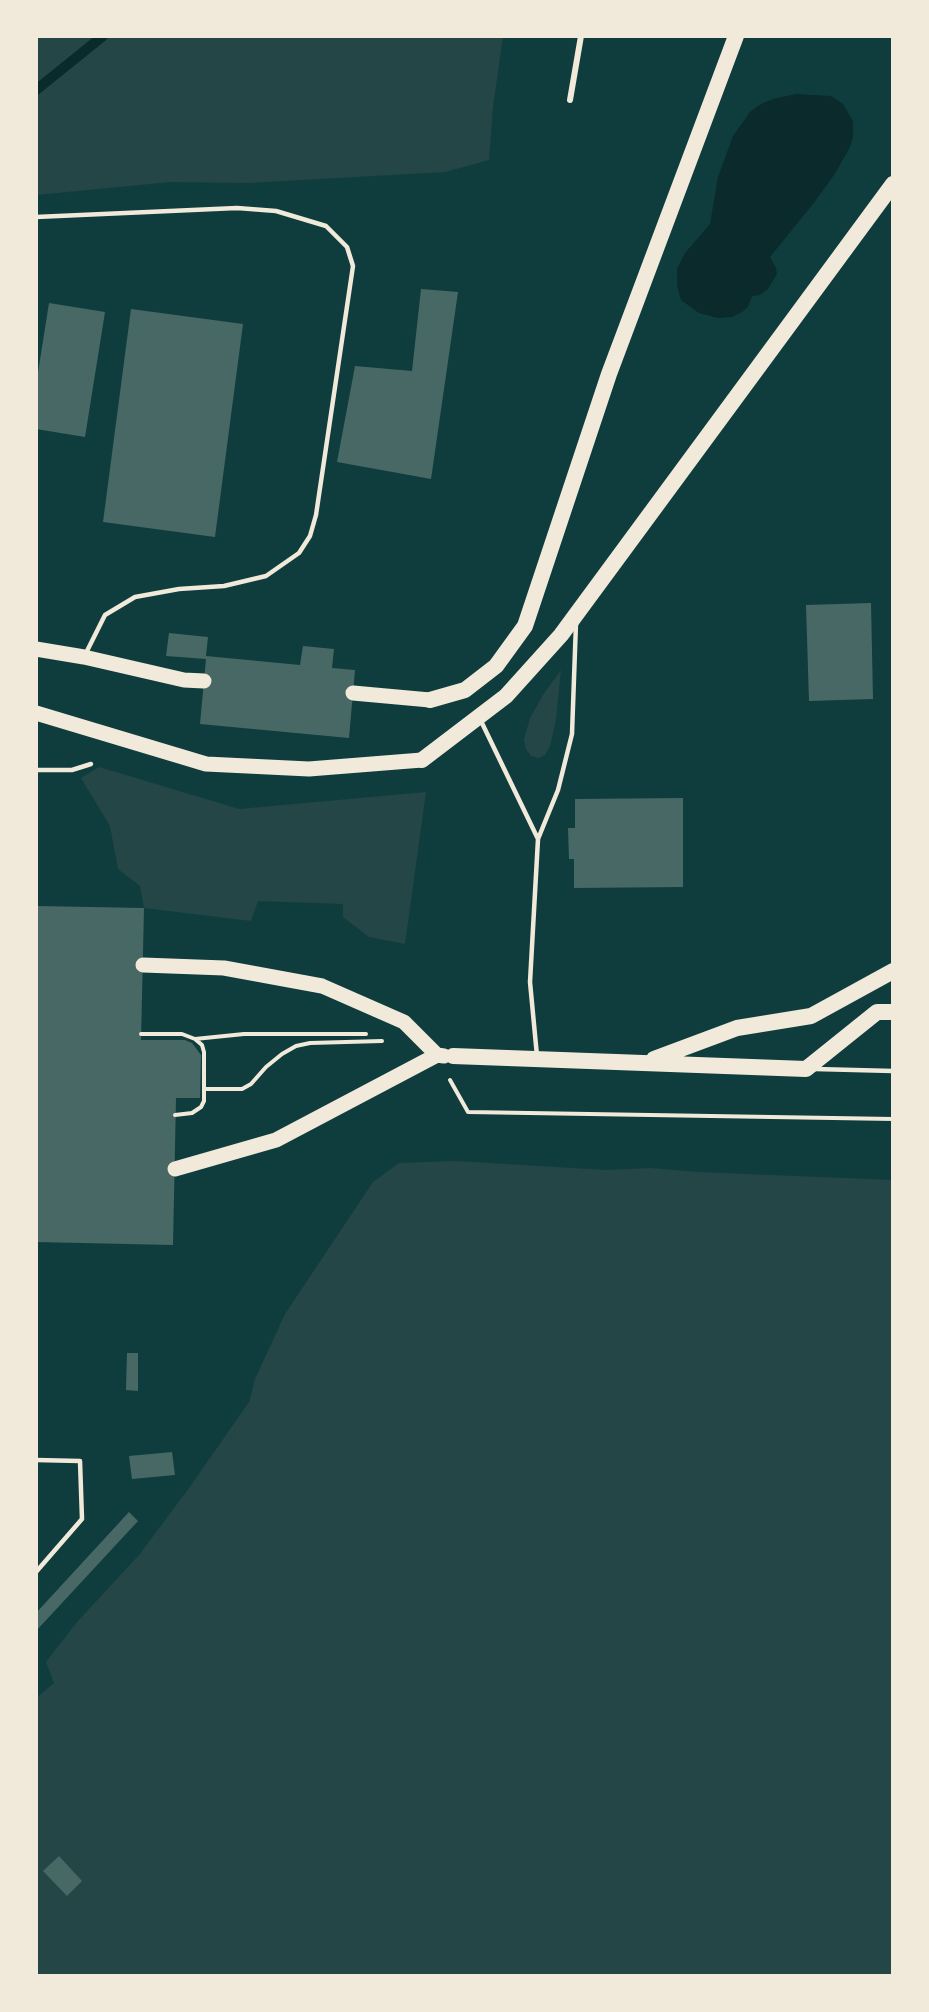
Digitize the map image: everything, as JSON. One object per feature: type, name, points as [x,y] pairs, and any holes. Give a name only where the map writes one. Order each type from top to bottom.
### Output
[{"type":"highway","points":[[430,700],[465,690],[489,672],[496,666],[525,626],[609,374],[736,36]]},
{"type":"highway","points":[[422,760],[506,696],[561,634],[893,184]]},
{"type":"highway","points":[[647,1062],[737,1028],[811,1016],[893,971]]},
{"type":"highway","points":[[445,1056],[806,1069],[877,1012],[893,1012]]},
{"type":"main road","points":[[36,649],[84,657],[184,680],[204,681]]},
{"type":"main road","points":[[353,693],[430,700]]},
{"type":"main road","points":[[36,713],[206,764],[309,769],[422,760]]},
{"type":"main road","points":[[143,965],[224,968],[322,986],[404,1022],[445,1056],[276,1140],[175,1169]]},
{"type":"street","points":[[570,100],[581,36]]},
{"type":"lane","points":[[36,217],[237,208],[276,211],[326,226],[347,247],[353,266],[316,515],[310,536],[299,553],[266,576],[224,586],[179,589],[135,597],[105,615],[84,657]]},
{"type":"lane","points":[[538,1059],[530,982],[538,839],[558,790],[572,734],[577,614]]},
{"type":"lane","points":[[478,717],[538,839]]},
{"type":"lane","points":[[36,770],[72,770],[91,764]]},
{"type":"lane","points":[[806,1069],[893,1071]]},
{"type":"lane","points":[[36,1461],[80,1461],[82,1519],[36,1572]]},
{"type":"path","points":[[141,1034],[182,1034],[195,1039],[202,1045],[204,1101],[201,1107],[192,1113],[175,1115]]},
{"type":"path","points":[[195,1039],[244,1034],[371,1034]]},
{"type":"path","points":[[205,1089],[242,1089],[251,1084],[282,1054],[296,1046],[310,1043],[394,1041]]},
{"type":"path","points":[[445,1056],[468,1112],[893,1119]]},
{"type":"shaded area","points":[[36,36],[503,36],[493,107],[489,160],[445,172],[248,183],[171,182],[36,195]]},
{"type":"shaded area","points":[[796,94],[831,96],[843,104],[853,121],[853,138],[849,149],[813,204],[770,257],[777,274],[768,289],[760,295],[752,296],[748,307],[732,317],[718,318],[699,313],[681,300],[677,286],[677,269],[685,253],[710,224],[718,177],[733,136],[750,112],[761,104]]},
{"type":"shaded area","points":[[561,670],[556,720],[550,746],[545,755],[539,758],[531,756],[524,740],[530,718]]},
{"type":"shaded area","points":[[99,767],[239,809],[426,792],[405,944],[369,937],[343,917],[343,904],[258,901],[251,921],[144,908],[140,886],[118,869],[110,826],[81,778]]},
{"type":"shaded area","points":[[456,1161],[606,1170],[650,1168],[893,1180],[893,1976],[36,1976],[36,1698],[54,1683],[46,1662],[77,1622],[139,1555],[249,1402],[255,1379],[285,1314],[373,1182],[399,1163]]},
{"type":"building","points":[[421,289],[458,292],[431,479],[337,462],[355,366],[412,371]]},
{"type":"building","points":[[49,303],[105,312],[85,437],[36,429],[36,385]]},
{"type":"building","points":[[131,309],[243,324],[215,537],[103,522]]},
{"type":"building","points":[[871,603],[873,699],[809,701],[806,605]]},
{"type":"building","points":[[169,633],[208,637],[206,656],[300,665],[303,646],[334,649],[332,668],[355,670],[349,738],[200,724],[206,659],[166,656]]},
{"type":"building","points":[[683,798],[683,887],[574,888],[574,859],[569,859],[568,828],[575,828],[575,799]]},
{"type":"building","points":[[36,906],[144,908],[141,1040],[185,1040],[192,1043],[201,1055],[200,1098],[176,1098],[173,1245],[36,1242]]},
{"type":"building","points":[[127,1353],[138,1353],[138,1391],[126,1390]]},
{"type":"building","points":[[172,1452],[175,1475],[132,1479],[129,1456]]},
{"type":"building","points":[[129,1512],[138,1521],[36,1631],[36,1613]]},
{"type":"building","points":[[59,1856],[82,1881],[67,1896],[43,1871]]},
{"type":"waterway","points":[[36,90],[103,36]]}]
